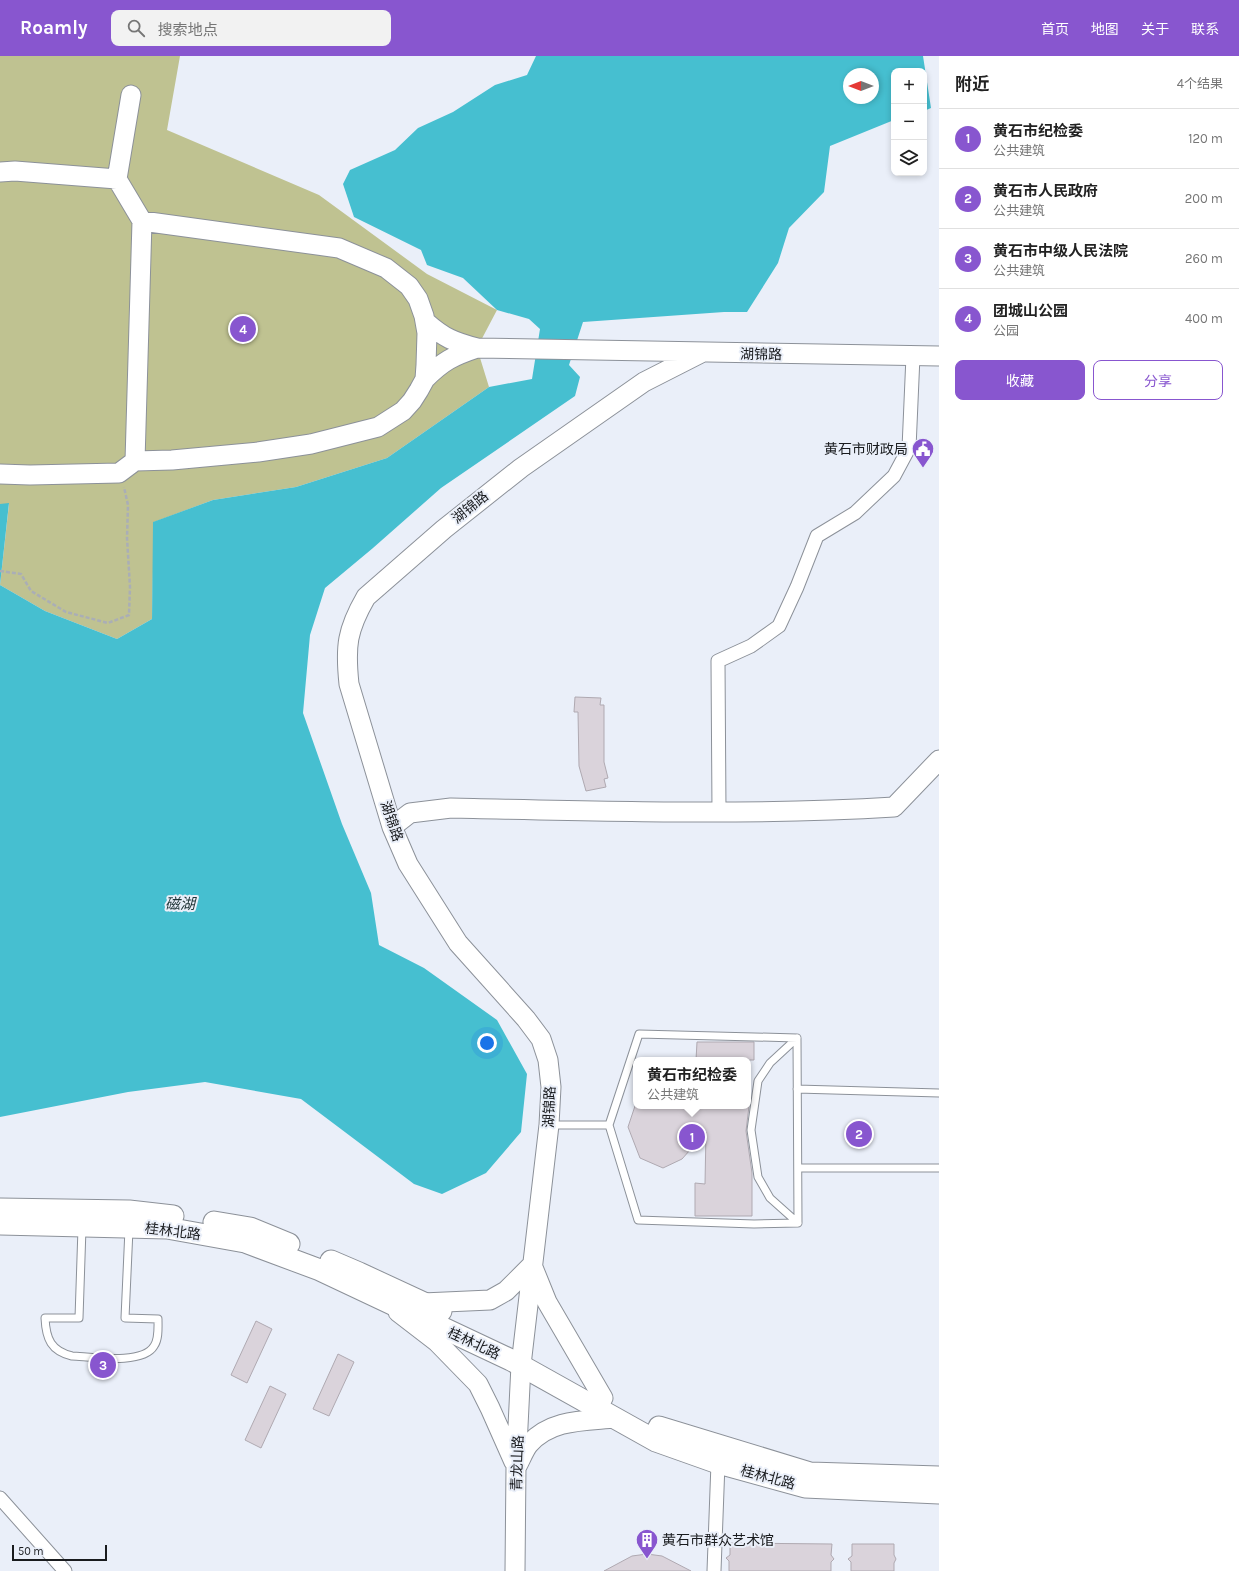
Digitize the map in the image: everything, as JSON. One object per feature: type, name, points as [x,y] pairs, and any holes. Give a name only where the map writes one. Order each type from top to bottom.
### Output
[{"type":"main road","name":"桂林北路","points":[[0,1209],[83,1218],[129,1219],[250,1228],[359,1273],[450,1316],[615,1418],[656,1441],[718,1463],[805,1487],[939,1493]]},
{"type":"main road","name":"桂林北路","points":[[0,1224],[83,1218]]},
{"type":"main road","name":"桂林北路","points":[[129,1219],[167,1228],[245,1242],[320,1270],[511,1360],[521,1360],[603,1398],[663,1429],[810,1473],[939,1477]]},
{"type":"street","points":[[131,95],[117,179],[142,221],[135,461]]},
{"type":"street","points":[[0,172],[15,171],[117,179]]},
{"type":"street","points":[[142,221],[339,248],[386,268],[409,286],[418,300],[426,322],[427,350],[425,379]]},
{"type":"street","points":[[426,322],[441,335],[455,343],[477,348]]},
{"type":"street","points":[[0,474],[30,475],[119,473],[135,461],[172,460],[258,452],[311,444],[358,433],[378,427],[403,411],[412,401],[425,379],[438,365],[457,355],[477,348]]},
{"type":"street","name":"湖锦路","points":[[477,348],[939,356]]},
{"type":"street","name":"湖锦路","points":[[521,1360],[549,1125],[551,1087],[548,1060],[540,1039],[526,1019],[453,936],[408,864],[392,826],[349,684],[347,661],[348,637],[355,616],[366,597],[477,502],[521,468],[644,382],[701,353]]},
{"type":"street","points":[[719,812],[718,661],[751,646],[779,626],[797,587],[817,536],[855,513],[894,476],[909,448],[913,356]]},
{"type":"street","points":[[392,826],[410,813],[451,808],[719,812],[835,811],[894,807],[939,760]]},
{"type":"street","points":[[423,1303],[490,1300],[506,1291],[532,1265],[547,1302],[603,1398]]},
{"type":"street","points":[[383,1301],[437,1342],[478,1384],[516,1467]]},
{"type":"street","name":"青龙山路","points":[[515,1571],[516,1467],[521,1360]]},
{"type":"street","points":[[516,1467],[529,1445],[543,1431],[568,1422],[615,1418]]},
{"type":"street","points":[[714,1571],[718,1463]]},
{"type":"street","points":[[0,1498],[65,1571]]},
{"type":"lane","points":[[797,1038],[639,1034],[609,1125],[638,1220],[754,1224],[798,1223]]},
{"type":"lane","points":[[797,1038],[798,1223]]},
{"type":"lane","points":[[797,1038],[770,1063],[758,1081],[751,1130],[758,1177],[770,1198],[798,1223]]},
{"type":"lane","points":[[797,1089],[939,1093]]},
{"type":"lane","points":[[549,1125],[609,1125]]},
{"type":"lane","points":[[798,1168],[939,1168]]},
{"type":"lane","points":[[83,1218],[79,1318],[45,1318],[45,1327],[48,1339],[55,1350],[63,1354],[72,1356],[128,1358],[147,1354],[155,1345],[158,1332],[158,1319],[125,1318],[129,1219]]},
{"type":"path","points":[[0,571],[20,574],[31,591],[66,612],[108,623],[129,615],[130,586],[127,538],[128,505],[123,486]]},
{"type":"green space","points":[[0,56],[180,56],[167,130],[319,195],[427,274],[497,310],[477,348],[489,387],[387,458],[296,487],[213,500],[154,522],[152,619],[117,639],[45,611],[0,585],[9,504],[0,504]]},
{"type":"water","name":"磁湖","points":[[536,56],[923,56],[925,68],[891,68],[891,121],[830,146],[824,192],[789,228],[778,263],[747,312],[724,312],[583,322],[569,365],[580,377],[575,396],[441,488],[325,588],[310,635],[303,713],[342,824],[371,893],[379,945],[424,968],[497,1020],[527,1074],[521,1132],[486,1173],[442,1194],[414,1184],[301,1099],[205,1082],[128,1092],[0,1117],[0,585],[45,611],[117,639],[152,619],[153,522],[213,500],[296,487],[387,458],[489,387],[532,379],[540,329],[529,319],[497,310],[463,278],[427,265],[421,250],[354,217],[343,184],[350,170],[395,150],[418,128],[453,112],[495,85],[527,75]]},
{"type":"water","name":"磁湖","points":[[927,82],[931,108],[927,110]]},
{"type":"water","points":[[9,503],[0,585],[0,504]]},
{"type":"building","points":[[575,697],[601,698],[600,705],[604,705],[604,762],[608,778],[604,779],[606,787],[586,791],[579,766],[578,712],[574,712]]},
{"type":"building","points":[[697,1042],[754,1042],[754,1060],[751,1060],[751,1057],[696,1057]]},
{"type":"building","points":[[634,1109],[749,1109],[746,1131],[752,1173],[752,1216],[695,1216],[695,1183],[705,1184],[706,1132],[682,1159],[663,1168],[640,1158],[628,1127]]},
{"type":"building","points":[[256,1321],[272,1329],[247,1383],[231,1375]]},
{"type":"building","points":[[338,1354],[354,1362],[329,1416],[313,1409]]},
{"type":"building","points":[[270,1386],[286,1394],[261,1448],[245,1440]]},
{"type":"building","points":[[730,1543],[832,1544],[831,1555],[834,1559],[831,1562],[831,1571],[729,1571],[729,1561],[726,1558],[730,1555]]},
{"type":"building","points":[[852,1544],[894,1544],[894,1555],[896,1559],[894,1563],[894,1571],[851,1571],[851,1562],[848,1559],[852,1556]]},
{"type":"building","name":"黄石市群众艺术馆","points":[[647,1554],[662,1556],[691,1571],[604,1571],[632,1556]]},
{"type":"place","name":"团城山公园","points":[[243,329]]},
{"type":"place","name":"黄石市财政局","points":[[923,468]]},
{"type":"place","name":"黄石市人民政府","points":[[859,1134]]},
{"type":"place","name":"黄石市纪检委","points":[[692,1137]]},
{"type":"place","name":"黄石市中级人民法院","points":[[103,1365]]},
{"type":"place","name":"黄石市群众艺术馆","points":[[647,1560]]}]
